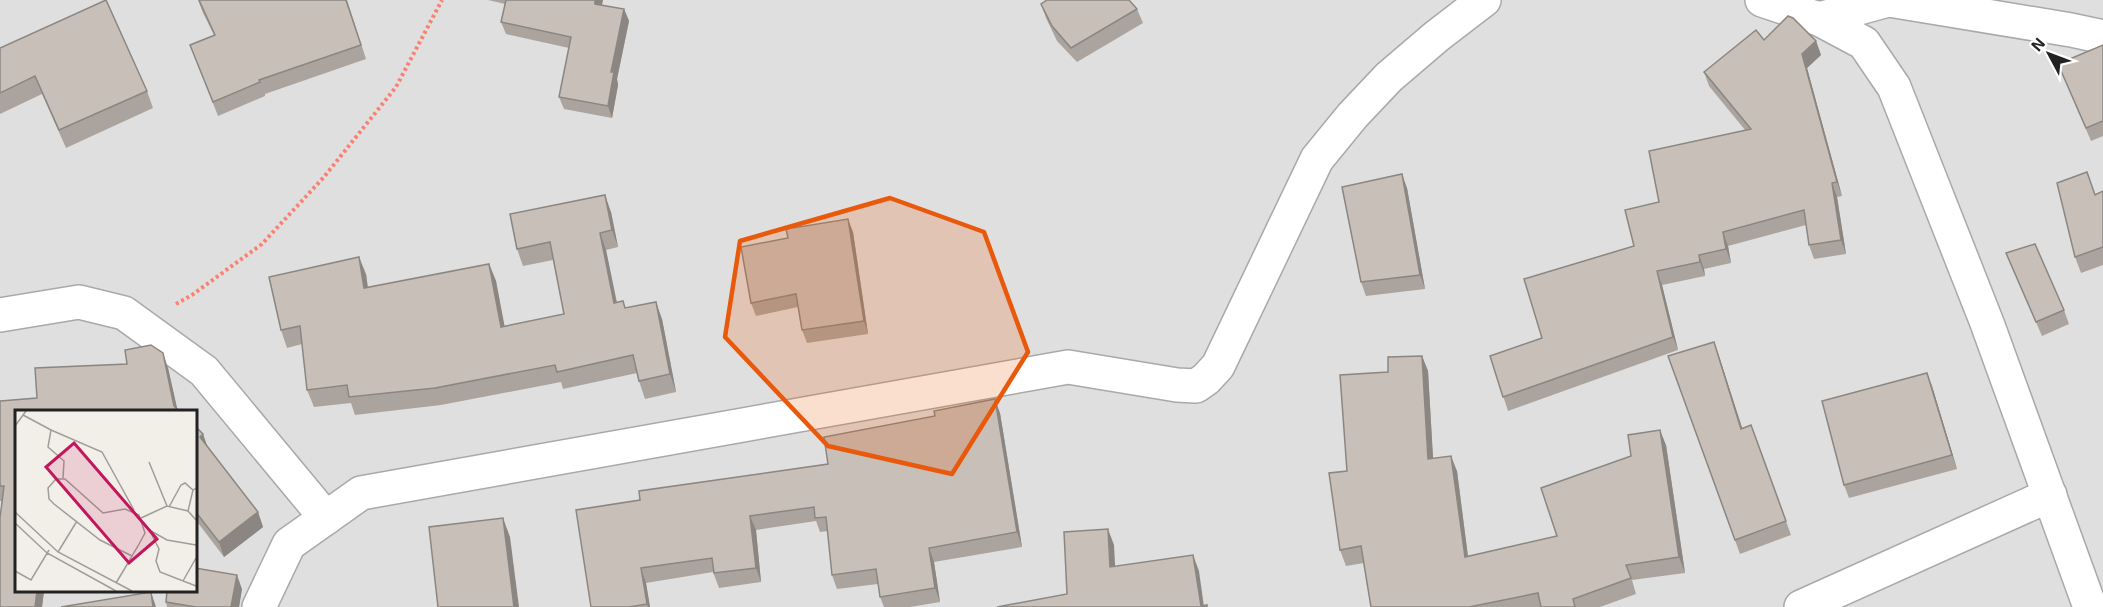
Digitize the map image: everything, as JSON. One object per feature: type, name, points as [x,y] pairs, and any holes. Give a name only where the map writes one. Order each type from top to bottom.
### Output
[{"type":"street","points":[[259,607],[289,544],[361,493],[1068,367],[1177,385],[1196,386],[1218,366],[1317,159],[1353,115],[1389,77],[1484,0]]},
{"type":"street","points":[[1762,0],[1819,18],[1864,43],[1894,87],[1987,323],[2090,607]]},
{"type":"street","points":[[1819,18],[1888,0],[2103,37]]},
{"type":"street","points":[[0,315],[79,302],[124,313],[204,371],[326,518]]},
{"type":"street","points":[[1801,607],[2050,495]]},
{"type":"path","points":[[140,325],[192,295],[262,244],[293,211],[324,177],[396,87],[442,0]]},
{"type":"highlighted area","points":[[890,198],[984,232],[1028,352],[952,474],[828,446],[725,337],[740,241]]},
{"type":"shaded area","points":[[0,0],[2103,0],[2103,607],[0,607]]},
{"type":"building","points":[[106,0],[147,91],[59,130],[35,76],[0,93],[0,48]]},
{"type":"building","points":[[199,0],[346,0],[361,45],[259,80],[260,82],[213,102],[190,45],[215,35]]},
{"type":"building","points":[[506,0],[595,0],[595,4],[624,9],[611,72],[614,72],[608,106],[559,97],[571,37],[501,22]]},
{"type":"building","points":[[1047,0],[1129,0],[1137,9],[1071,48],[1052,26],[1041,4]]},
{"type":"building","points":[[1788,16],[1793,18],[1816,41],[1802,54],[1837,182],[1832,183],[1841,240],[1809,245],[1804,210],[1723,232],[1726,249],[1699,255],[1700,262],[1657,271],[1673,337],[1503,397],[1490,356],[1542,338],[1524,279],[1634,246],[1625,210],[1659,202],[1649,151],[1751,129],[1704,72],[1756,30],[1764,40]]},
{"type":"building","points":[[2103,45],[2103,121],[2086,128],[2058,64]]},
{"type":"building","points":[[2087,172],[2095,195],[2103,191],[2103,247],[2075,257],[2057,183]]},
{"type":"building","points":[[1402,174],[1420,275],[1361,282],[1342,187]]},
{"type":"building","points":[[605,195],[612,230],[600,233],[614,303],[623,301],[625,308],[656,302],[670,374],[639,381],[633,355],[557,372],[555,365],[435,388],[349,397],[347,385],[307,390],[300,326],[281,330],[269,277],[359,257],[364,288],[489,264],[501,327],[564,314],[550,242],[517,249],[510,214]]},
{"type":"building","points":[[848,219],[864,321],[802,330],[796,294],[751,303],[741,247],[788,238],[786,229]]},
{"type":"building","points":[[2035,244],[2064,310],[2036,322],[2006,253]]},
{"type":"building","points":[[1714,342],[1741,429],[1751,425],[1786,521],[1735,540],[1668,356]]},
{"type":"building","points":[[151,345],[163,353],[174,406],[178,410],[15,410],[15,592],[37,592],[35,607],[0,607],[0,518],[4,486],[0,486],[0,401],[37,398],[35,368],[127,364],[125,350]]},
{"type":"building","points":[[1422,356],[1428,459],[1451,456],[1465,557],[1557,536],[1541,488],[1631,456],[1628,435],[1660,430],[1679,557],[1626,565],[1631,578],[1573,599],[1575,607],[1541,607],[1538,593],[1469,607],[1371,607],[1361,546],[1340,550],[1329,473],[1347,471],[1340,375],[1388,372],[1388,357]]},
{"type":"building","points":[[1927,373],[1952,455],[1844,485],[1822,401]]},
{"type":"building","points":[[995,399],[1017,532],[929,548],[935,588],[880,597],[876,569],[832,575],[826,517],[815,518],[814,507],[750,516],[756,568],[714,573],[712,558],[641,568],[647,604],[629,607],[591,607],[576,510],[640,500],[639,491],[828,464],[824,437],[935,416],[934,411]]},
{"type":"building","points":[[196,427],[203,434],[200,437],[258,512],[219,542],[196,512]]},
{"type":"building","points":[[503,518],[514,607],[438,607],[429,527]]},
{"type":"building","points":[[1108,529],[1110,567],[1193,555],[1201,606],[1207,605],[1207,607],[997,607],[1067,594],[1064,532]]},
{"type":"building","points":[[196,568],[237,575],[231,607],[196,607],[166,602],[167,592],[196,592]]},
{"type":"building","points":[[151,592],[153,607],[61,607]]}]
